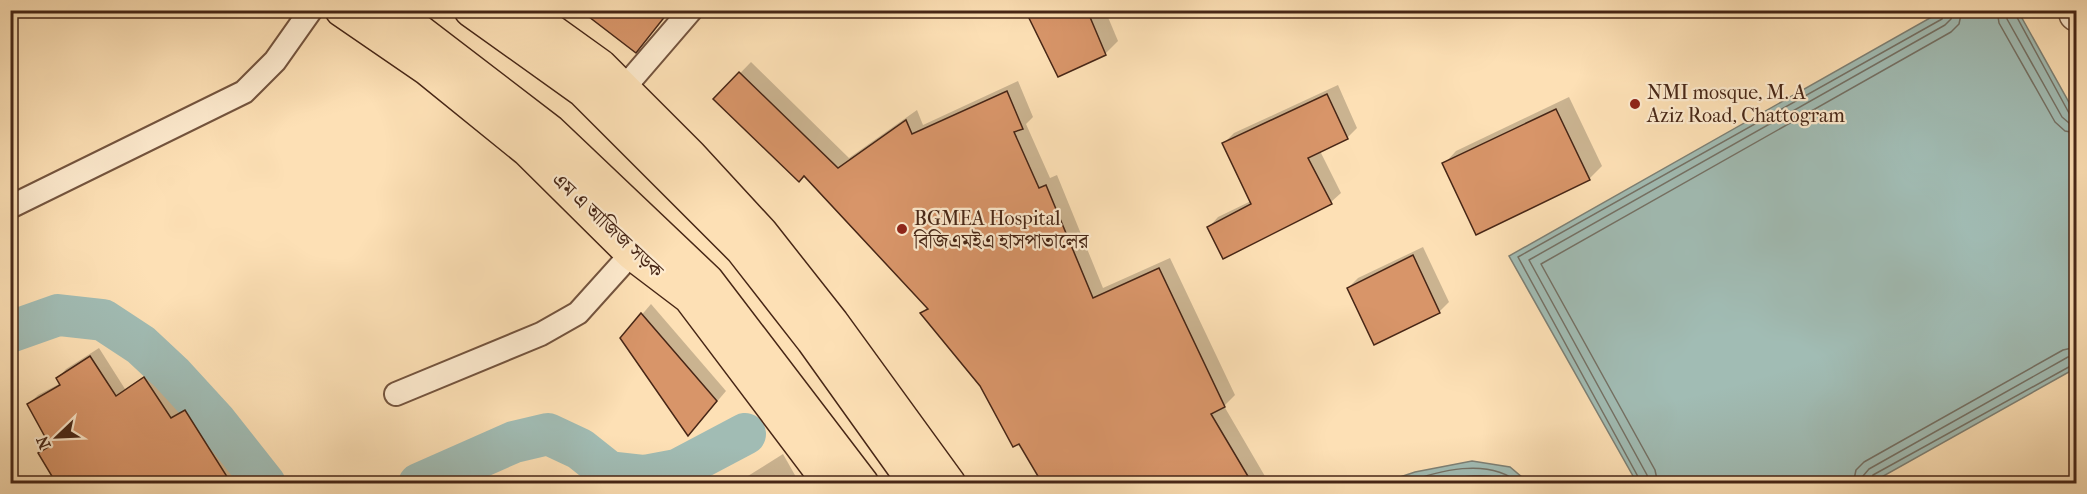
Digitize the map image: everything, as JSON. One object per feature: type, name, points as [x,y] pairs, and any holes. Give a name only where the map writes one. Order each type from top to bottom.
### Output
[{"type":"main road","name":"এম এ আজিজ সড়ক","points":[[342,10],[428,69],[528,150],[632,253],[690,297],[831,483]]},
{"type":"main road","points":[[391,10],[549,131],[707,281],[862,483]]},
{"type":"main road","points":[[471,10],[583,90],[742,249],[813,340],[916,483]]},
{"type":"main road","points":[[522,10],[600,66],[761,233],[832,323],[949,483]]},
{"type":"lane","points":[[10,207],[244,92],[275,61],[312,10]]},
{"type":"lane","points":[[623,89],[691,10]]},
{"type":"lane","points":[[396,394],[541,334],[578,313],[632,253]]},
{"type":"water","points":[[1944,10],[2018,11],[2076,115],[2076,368],[1871,483],[1637,483],[1509,256]]},
{"type":"water","points":[[1472,461],[1510,467],[1529,483],[1382,483],[1415,472]]},
{"type":"building","points":[[580,10],[670,10],[636,53]]},
{"type":"building","points":[[1025,10],[1087,10],[1106,55],[1058,77]]},
{"type":"building","points":[[739,72],[838,168],[906,120],[912,134],[1007,91],[1023,129],[1014,132],[1039,188],[1046,185],[1093,298],[1159,268],[1225,407],[1211,414],[1252,483],[1042,483],[1019,444],[1013,447],[980,386],[920,313],[928,309],[804,176],[799,182],[713,99]]},
{"type":"building","points":[[1327,94],[1348,139],[1308,158],[1332,204],[1223,259],[1207,227],[1251,204],[1222,143]]},
{"type":"building","points":[[1556,109],[1590,180],[1476,235],[1442,163]]},
{"type":"building","points":[[1413,255],[1440,313],[1374,345],[1347,288]]},
{"type":"building","points":[[641,313],[717,401],[688,436],[620,338]]},
{"type":"building","points":[[90,356],[116,396],[144,377],[171,418],[185,410],[231,483],[56,483],[38,453],[50,446],[27,404],[60,385],[56,378]]},
{"type":"waterway","points":[[10,332],[58,315],[103,320],[141,345],[172,374],[216,422],[265,484]]},
{"type":"waterway","points":[[419,484],[514,442],[548,434],[580,449],[609,472],[645,476],[677,470],[745,434]]},
{"type":"place","name":"NMI mosque, M. A Aziz Road, Chattogram","points":[[1635,104]]},
{"type":"place","name":"BGMEA Hospital বিজিএমইএ হাসপাতালের","points":[[902,229]]}]
